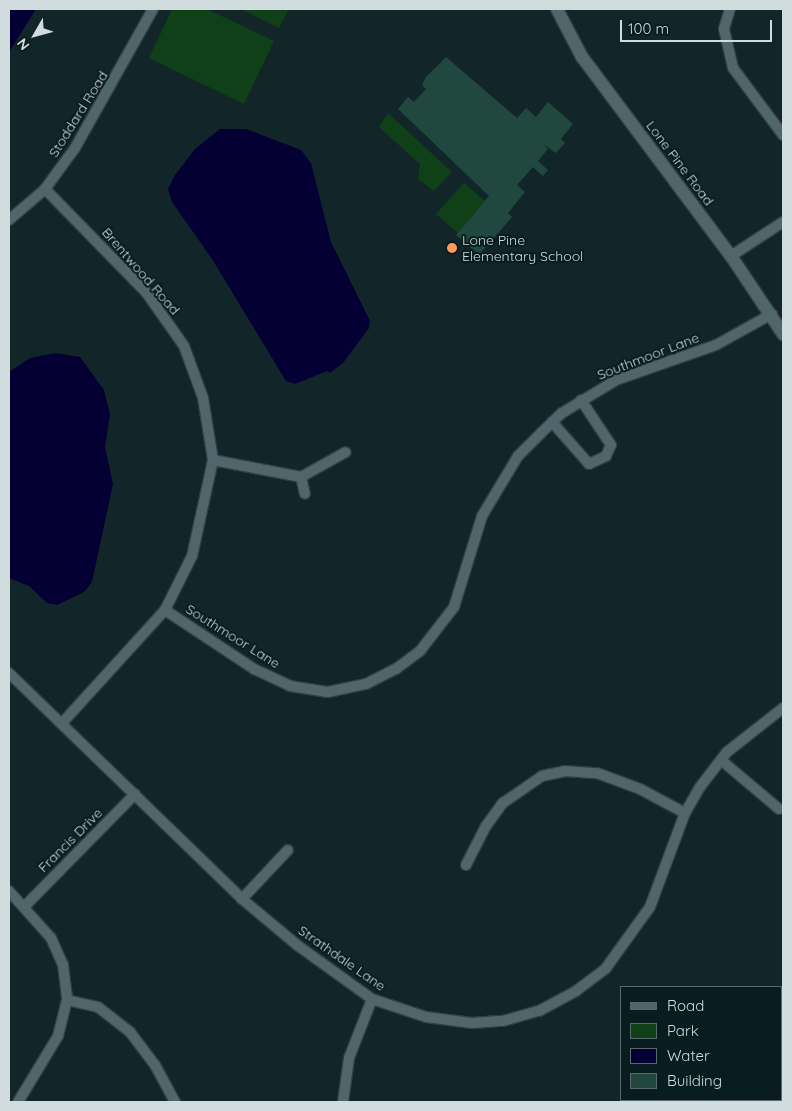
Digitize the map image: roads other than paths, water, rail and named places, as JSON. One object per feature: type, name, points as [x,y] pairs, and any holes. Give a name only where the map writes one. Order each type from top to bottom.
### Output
[{"type":"street","name":"Stoddard Road","points":[[9,220],[45,189],[98,112],[153,9]]},
{"type":"street","name":"Lone Pine Road","points":[[557,9],[582,57],[731,256],[772,314],[783,334]]},
{"type":"street","points":[[730,9],[724,30],[733,68],[783,135]]},
{"type":"street","name":"Brentwood Road","points":[[45,189],[146,292],[184,346],[203,398],[213,460],[192,556],[166,610],[63,722]]},
{"type":"street","points":[[731,256],[783,222]]},
{"type":"street","name":"Southmoor Lane","points":[[166,610],[254,670],[290,686],[328,692],[366,684],[396,669],[420,651],[454,607],[482,516],[518,456],[552,422],[581,400],[616,380],[716,345],[772,314]]},
{"type":"street","points":[[552,422],[589,464],[606,456],[611,445],[581,400]]},
{"type":"street","points":[[213,460],[301,477],[346,452]]},
{"type":"street","points":[[301,477],[305,494]]},
{"type":"street","name":"Strathdale Lane","points":[[9,673],[63,722],[242,898],[297,945],[372,998],[426,1017],[472,1023],[504,1021],[538,1011],[576,991],[606,968],[650,907],[685,813],[721,760],[757,725],[783,708]]},
{"type":"street","points":[[721,760],[779,808]]},
{"type":"street","points":[[466,865],[486,826],[504,803],[542,776],[565,771],[597,773],[640,789],[685,813]]},
{"type":"street","name":"Francis Drive","points":[[25,906],[135,794]]},
{"type":"street","points":[[242,898],[288,850]]},
{"type":"street","points":[[9,891],[25,906],[55,947],[63,965],[67,1000],[58,1036],[18,1102]]},
{"type":"street","points":[[343,1102],[349,1058],[372,998]]},
{"type":"street","points":[[67,1000],[98,1007],[130,1032],[155,1065],[175,1102]]},
{"type":"water","points":[[9,9],[36,9],[9,52]]},
{"type":"water","points":[[220,129],[246,129],[301,150],[311,163],[331,242],[370,321],[369,328],[343,363],[330,373],[327,371],[295,384],[286,381],[212,259],[172,202],[168,189],[175,175],[195,149]]},
{"type":"water","points":[[56,353],[80,357],[104,390],[110,414],[105,447],[113,484],[92,582],[84,592],[57,605],[47,603],[29,586],[9,578],[9,372],[30,358]]},
{"type":"place","name":"Lone Pine Elementary School","points":[[452,248]]}]
